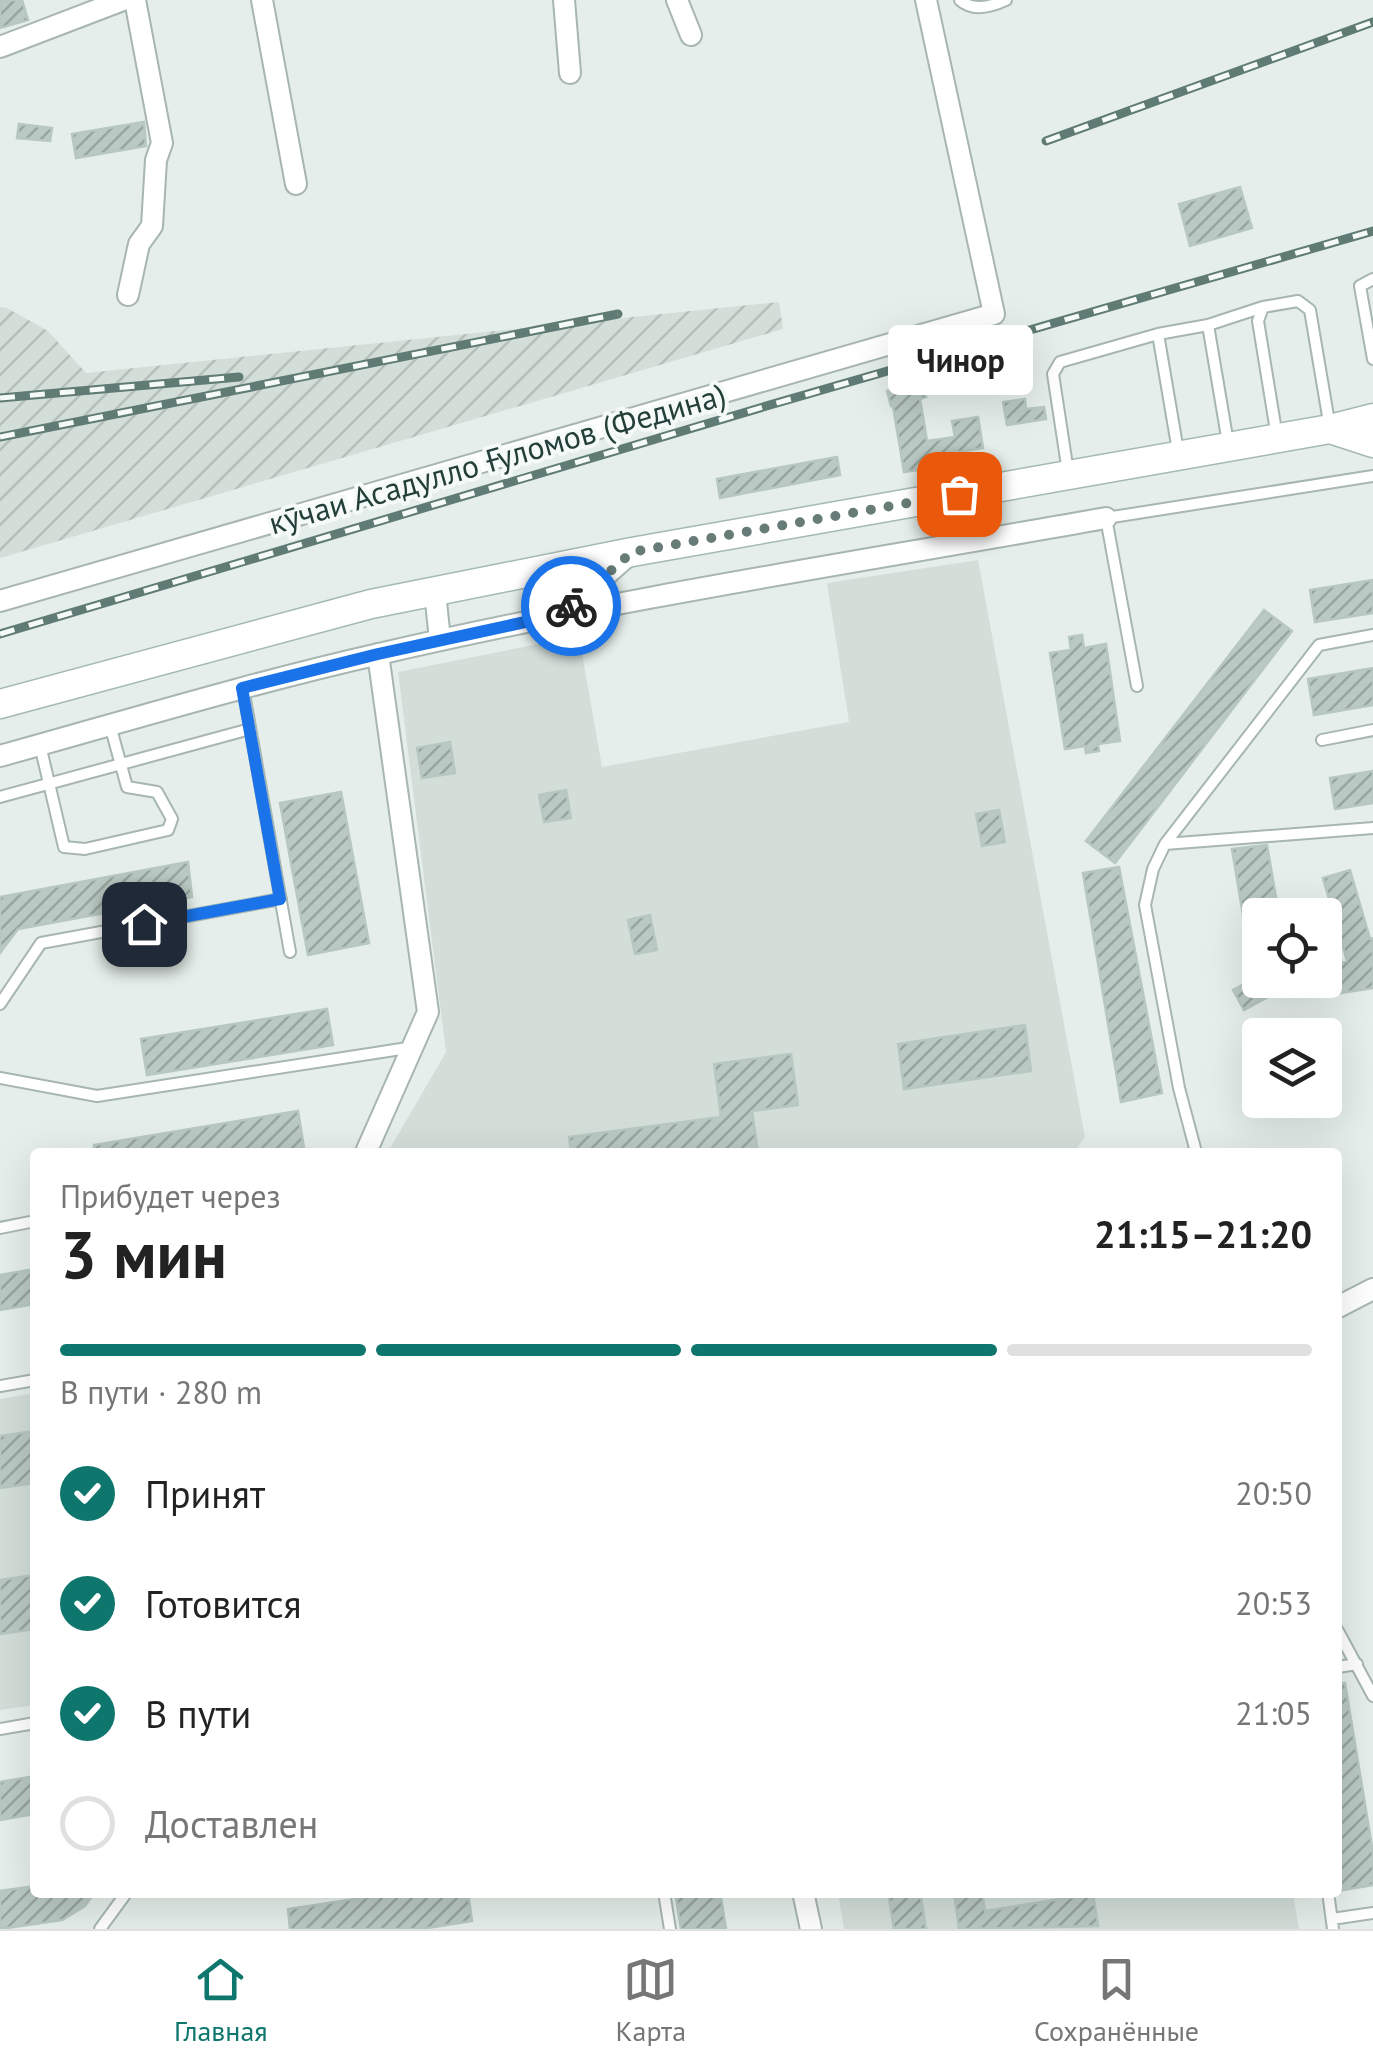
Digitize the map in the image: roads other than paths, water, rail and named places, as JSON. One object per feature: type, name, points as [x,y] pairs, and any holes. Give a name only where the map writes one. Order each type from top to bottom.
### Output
[{"type":"street","points":[[0,48],[123,0]]},
{"type":"street","points":[[128,294],[139,244],[152,226],[156,160],[162,143],[135,0]]},
{"type":"street","points":[[262,0],[296,184]]},
{"type":"street","points":[[564,0],[570,74]]},
{"type":"street","points":[[677,0],[692,35]]},
{"type":"street","name":"кӯчаи Асадулло Ғуломов (Федина)","points":[[0,601],[994,314],[926,0]]},
{"type":"street","points":[[0,704],[353,609],[434,592],[632,552],[1373,418]]},
{"type":"street","points":[[1330,428],[1373,443]]},
{"type":"street","points":[[0,756],[242,688],[440,640],[562,614],[1106,518]]},
{"type":"street","points":[[562,614],[632,552]]},
{"type":"street","points":[[434,592],[440,640]]},
{"type":"street","points":[[368,1148],[428,1012],[378,654]]},
{"type":"street","points":[[1342,1305],[1373,1288]]},
{"type":"street","points":[[805,1898],[811,1929]]},
{"type":"lane","points":[[960,0],[967,6],[990,7],[1006,0]]},
{"type":"lane","points":[[1373,278],[1360,286],[1373,359]]},
{"type":"lane","points":[[1068,475],[1053,374],[1060,362],[1263,307],[1298,301],[1310,310],[1330,428]]},
{"type":"lane","points":[[1263,307],[1258,321],[1277,438]]},
{"type":"lane","points":[[1208,325],[1228,446]]},
{"type":"lane","points":[[1158,334],[1179,455]]},
{"type":"lane","points":[[1137,686],[1106,518],[1373,476]]},
{"type":"lane","points":[[1195,1148],[1145,905],[1152,869],[1165,844],[1319,645],[1373,635]]},
{"type":"lane","points":[[242,688],[290,952]]},
{"type":"lane","points":[[40,745],[64,846],[85,849],[168,830],[172,820],[157,792],[127,786],[110,725]]},
{"type":"lane","points":[[0,797],[250,729]]},
{"type":"lane","points":[[1322,740],[1373,730]]},
{"type":"lane","points":[[1165,844],[1373,828]]},
{"type":"lane","points":[[0,1004],[41,943],[280,899]]},
{"type":"lane","points":[[0,1078],[97,1096],[415,1047]]},
{"type":"lane","points":[[0,1228],[30,1222]]},
{"type":"lane","points":[[0,1386],[30,1381]]},
{"type":"lane","points":[[1342,1638],[1369,1678],[1373,1696]]},
{"type":"lane","points":[[1342,1666],[1357,1664]]},
{"type":"lane","points":[[0,1729],[30,1725]]},
{"type":"lane","points":[[100,1929],[123,1898]]},
{"type":"lane","points":[[665,1898],[670,1929]]},
{"type":"lane","points":[[1329,1898],[1332,1924],[1373,1913]]},
{"type":"railway","points":[[1046,141],[1373,22]]},
{"type":"railway","points":[[0,634],[1373,231]]},
{"type":"railway","points":[[0,437],[618,314]]},
{"type":"railway","points":[[0,398],[239,377]]},
{"type":"place","name":"Чинор","points":[[959,494]]}]
